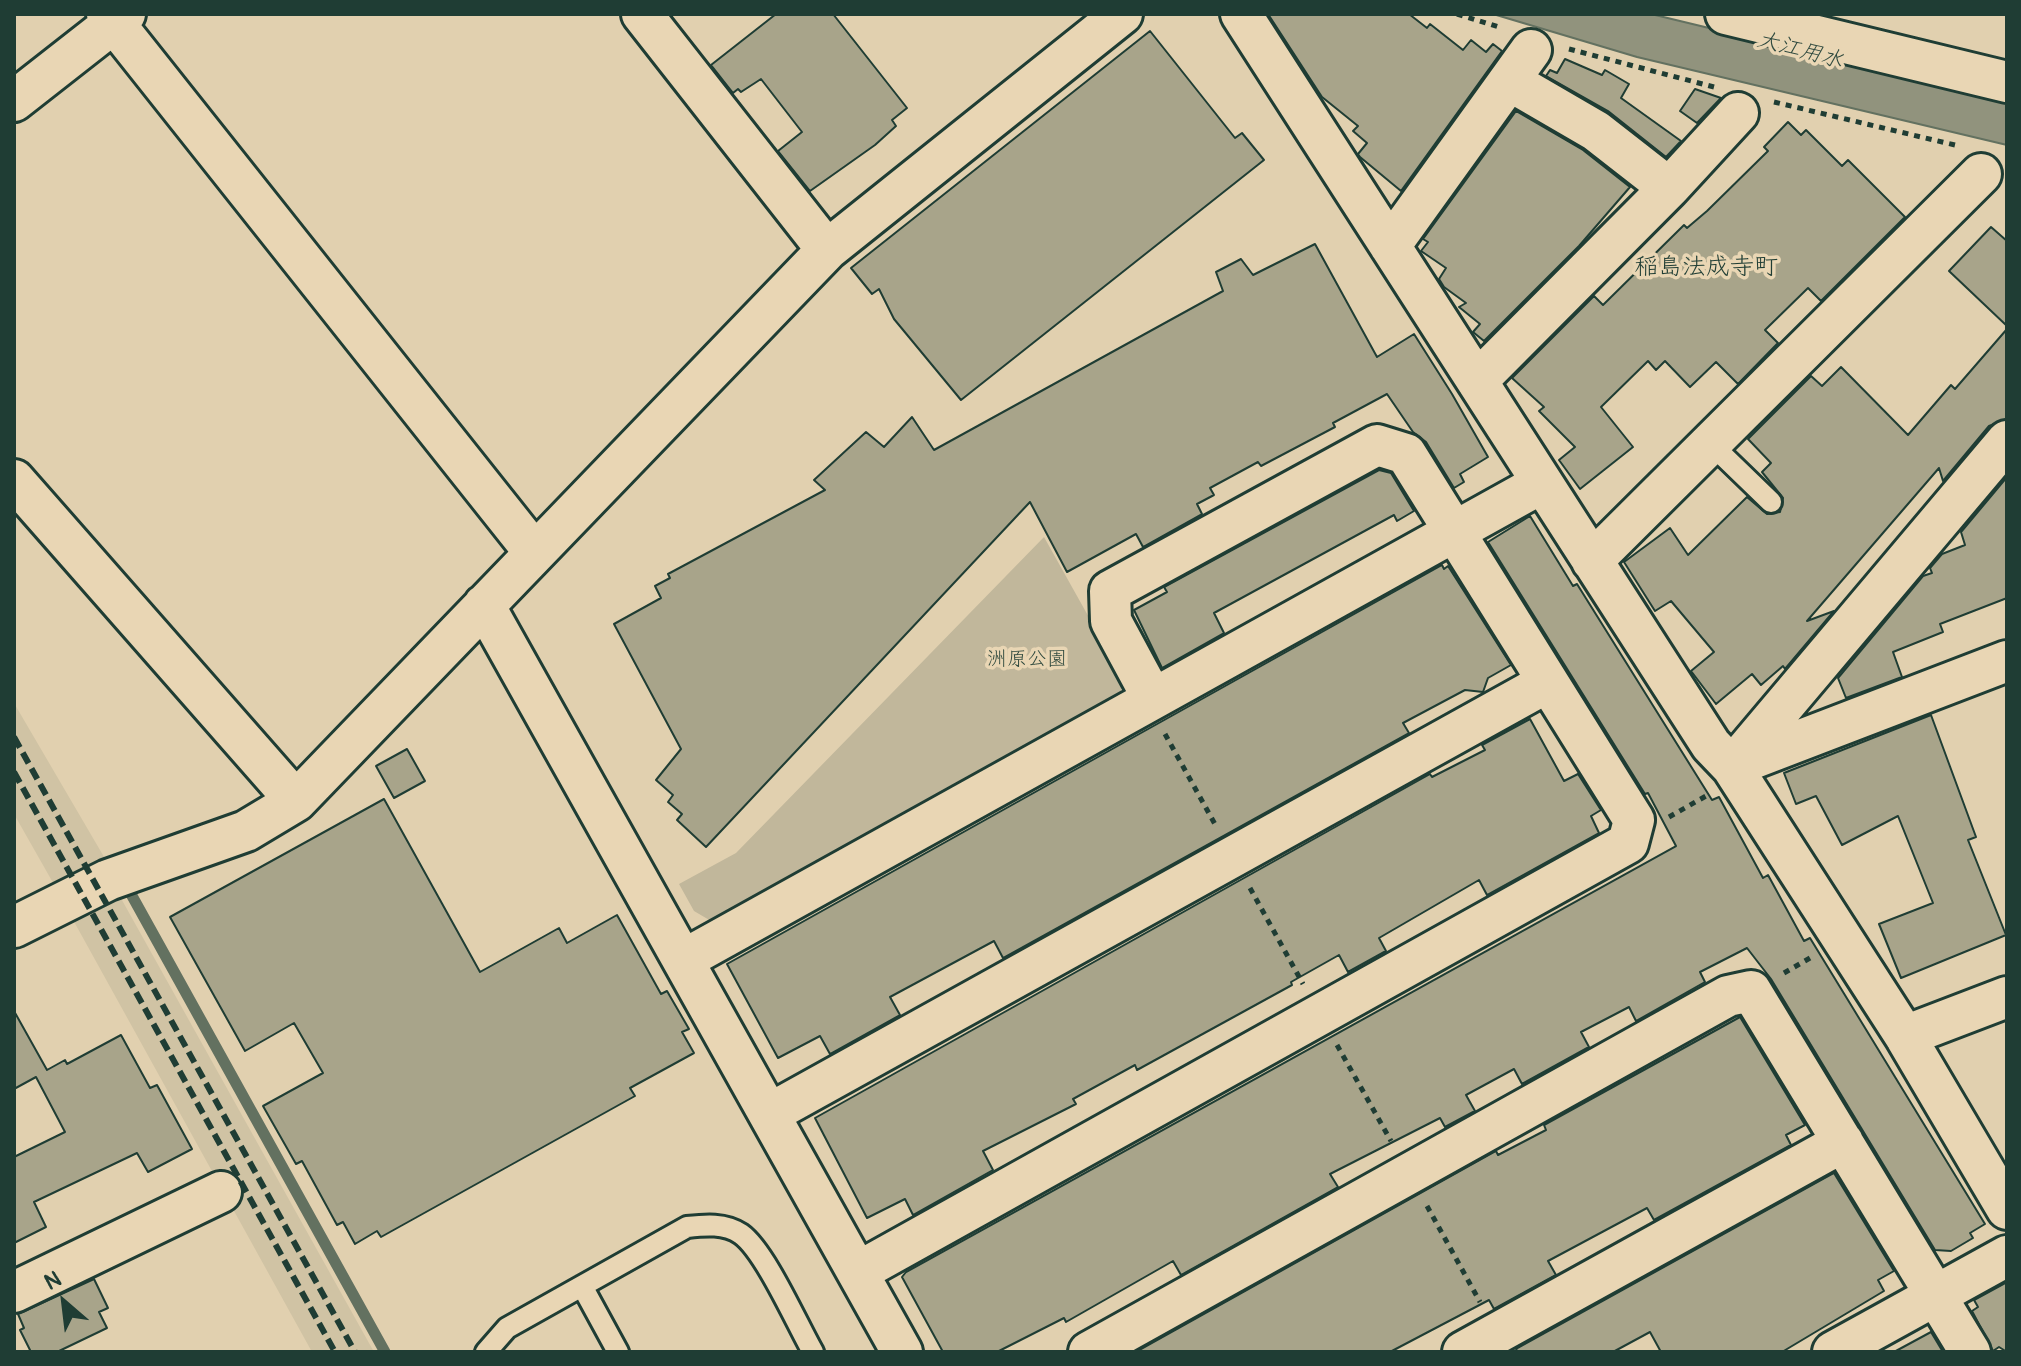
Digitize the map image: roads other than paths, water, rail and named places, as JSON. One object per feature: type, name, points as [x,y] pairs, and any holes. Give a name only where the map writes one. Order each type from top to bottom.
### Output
[{"type":"street","points":[[642,14],[827,250]]},
{"type":"street","points":[[14,927],[108,880],[246,831],[296,801],[827,250],[1122,14]]},
{"type":"street","points":[[1241,14],[1711,745],[1732,767],[1905,1036],[2007,1209]]},
{"type":"street","points":[[1726,14],[2007,82]]},
{"type":"street","points":[[14,101],[115,17],[535,553]]},
{"type":"street","points":[[1390,246],[1521,65],[1596,131],[1669,188]]},
{"type":"street","points":[[1477,381],[1669,188],[1738,113]]},
{"type":"street","points":[[1592,561],[1981,174]]},
{"type":"street","points":[[1732,767],[2007,441]]},
{"type":"street","points":[[858,1272],[1628,843],[1634,820],[1454,530],[1406,454],[1377,445],[1110,591],[1111,621],[1152,697]]},
{"type":"street","points":[[14,480],[296,801]]},
{"type":"street","points":[[683,960],[1542,483]]},
{"type":"street","points":[[484,605],[902,1352]]},
{"type":"street","points":[[1732,767],[2007,661]]},
{"type":"street","points":[[769,1114],[1548,682]]},
{"type":"street","points":[[1089,1352],[1714,1003],[1751,991],[1970,1352]]},
{"type":"street","points":[[1905,1036],[2007,997]]},
{"type":"street","points":[[1463,1352],[1843,1142]]},
{"type":"street","points":[[14,1292],[221,1192]]},
{"type":"street","points":[[1833,1352],[2007,1256]]},
{"type":"lane","points":[[1710,443],[1771,502]]},
{"type":"lane","points":[[486,1352],[507,1328],[687,1227],[706,1224],[742,1235],[757,1251],[813,1352]]},
{"type":"lane","points":[[582,1286],[618,1352]]},
{"type":"water","name":"大江用水","points":[[1493,14],[1651,14],[2007,100],[2007,145],[1637,57]]},
{"type":"waterway","points":[[131,894],[385,1352]]},
{"type":"railway","points":[[14,737],[355,1352]]},
{"type":"railway","points":[[14,772],[335,1352]]},
{"type":"district","name":"稲島法成寺町","points":[[1706,268]]},
{"type":"park label","name":"洲原公園","points":[[1027,660]]}]
